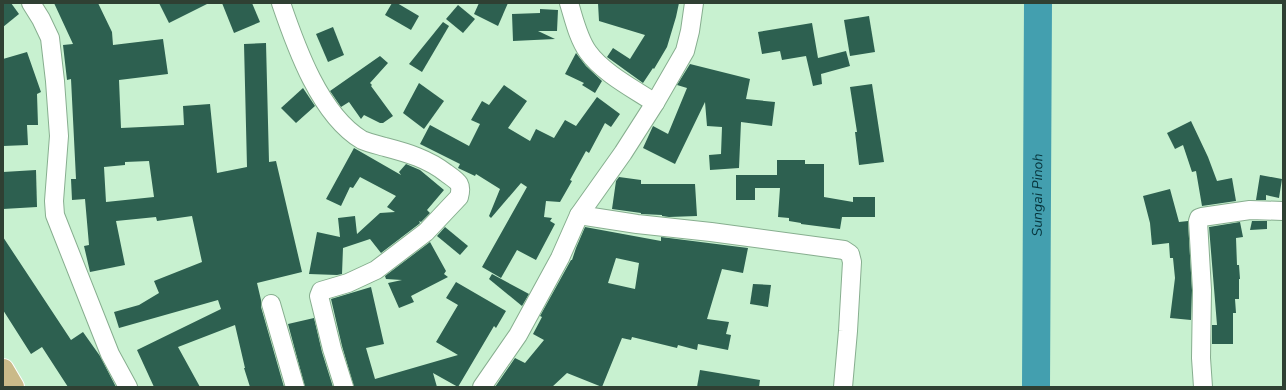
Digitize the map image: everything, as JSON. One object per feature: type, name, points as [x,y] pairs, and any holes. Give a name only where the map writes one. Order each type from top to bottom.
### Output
[{"type":"main road","points":[[3,370],[13,387]]},
{"type":"street","points":[[31,3],[42,19],[50,38],[55,81],[59,136],[54,201],[55,215],[110,354],[128,387]]},
{"type":"street","points":[[282,3],[309,75],[335,115],[351,132],[364,141],[418,156],[435,164],[459,182],[461,189],[459,197],[426,232],[397,255],[376,270],[321,291],[319,296],[344,387]]},
{"type":"street","points":[[569,3],[580,36],[588,52],[604,69],[655,103]]},
{"type":"street","points":[[482,387],[518,335],[560,258],[579,215],[623,153],[655,103],[685,51],[690,31],[694,3]]},
{"type":"street","points":[[1203,387],[1201,358],[1202,290],[1198,221],[1202,217],[1250,210],[1283,211]]},
{"type":"street","points":[[579,215],[637,224],[712,232],[844,250],[850,254],[852,262],[843,387]]},
{"type":"street","points":[[271,304],[295,387]]},
{"type":"building","points":[[3,3],[11,3],[19,14],[3,27]]},
{"type":"building","points":[[54,3],[98,3],[112,32],[113,45],[163,39],[168,74],[119,80],[121,128],[184,125],[183,106],[210,104],[217,173],[247,167],[244,44],[266,43],[269,162],[276,161],[302,272],[257,283],[261,307],[284,387],[250,387],[244,368],[235,325],[178,347],[200,387],[154,387],[137,350],[221,309],[218,300],[119,328],[114,312],[139,305],[159,293],[154,281],[202,262],[192,216],[157,221],[156,217],[116,221],[125,265],[90,272],[84,246],[89,245],[85,199],[72,200],[71,179],[76,179],[71,79],[67,80],[63,45],[73,44]],"holes":[[[149,161],[154,197],[106,202],[104,167],[125,165],[125,162]]]},
{"type":"building","points":[[159,3],[209,3],[169,23]]},
{"type":"building","points":[[222,3],[252,3],[260,22],[234,33]]},
{"type":"building","points":[[392,3],[397,3],[419,16],[411,30],[385,15]]},
{"type":"building","points":[[479,3],[508,3],[498,26],[474,14]]},
{"type":"building","points":[[598,3],[679,3],[667,47],[654,69],[653,68],[643,83],[607,57],[613,48],[630,59],[645,35],[599,21]]},
{"type":"building","points":[[458,5],[475,19],[463,33],[446,19]]},
{"type":"building","points":[[540,9],[558,10],[557,31],[538,31],[555,39],[513,41],[512,14],[540,13]]},
{"type":"building","points":[[869,16],[875,52],[850,56],[844,20]]},
{"type":"building","points":[[443,22],[449,26],[422,72],[409,64]]},
{"type":"building","points":[[812,23],[818,58],[846,51],[850,66],[821,74],[822,84],[813,86],[806,56],[782,60],[780,51],[762,54],[758,32]]},
{"type":"building","points":[[333,27],[344,55],[328,62],[316,34]]},
{"type":"building","points":[[27,52],[41,92],[37,94],[38,125],[27,125],[28,145],[3,146],[3,59]]},
{"type":"building","points":[[576,53],[586,66],[602,81],[595,93],[582,85],[584,83],[565,74]]},
{"type":"building","points":[[380,56],[388,63],[370,83],[393,116],[383,123],[364,115],[361,119],[349,102],[341,107],[330,91]]},
{"type":"building","points":[[690,64],[750,79],[746,99],[775,102],[772,126],[741,122],[739,168],[710,170],[709,155],[721,154],[722,127],[707,126],[705,102],[675,164],[643,148],[653,126],[668,134],[687,88],[677,85]]},
{"type":"building","points":[[419,83],[444,101],[424,129],[403,113]]},
{"type":"building","points":[[872,84],[884,162],[859,165],[855,132],[857,132],[850,87]]},
{"type":"building","points":[[504,85],[527,101],[508,128],[530,141],[536,129],[554,138],[565,120],[576,126],[597,97],[620,114],[611,127],[605,123],[589,153],[586,151],[560,202],[546,201],[544,217],[552,218],[550,221],[555,224],[536,260],[517,250],[501,278],[482,267],[527,187],[521,183],[491,218],[489,216],[500,189],[476,174],[475,176],[458,168],[460,164],[420,144],[430,125],[469,146],[480,124],[471,120],[482,101],[489,105]]},
{"type":"building","points":[[303,88],[315,106],[296,123],[281,108]]},
{"type":"building","points":[[1191,121],[1208,157],[1217,181],[1232,178],[1236,201],[1202,206],[1196,171],[1192,172],[1183,145],[1175,149],[1167,133]]},
{"type":"building","points":[[354,148],[401,175],[399,172],[406,164],[420,170],[444,190],[427,210],[430,213],[421,222],[419,221],[419,224],[381,253],[370,239],[343,248],[342,274],[309,274],[317,232],[340,237],[338,218],[355,216],[357,234],[380,213],[395,212],[387,207],[396,196],[360,177],[353,188],[350,187],[341,206],[326,199]]},
{"type":"building","points":[[777,160],[805,160],[805,164],[824,164],[824,197],[853,202],[853,197],[875,197],[875,217],[842,217],[840,229],[789,221],[789,218],[778,217],[780,188],[755,188],[755,200],[736,200],[736,175],[777,175]]},
{"type":"building","points":[[36,170],[37,207],[3,209],[3,172]]},
{"type":"building","points":[[1260,175],[1282,179],[1279,198],[1266,195],[1266,200],[1256,200]]},
{"type":"building","points":[[619,177],[641,180],[641,184],[695,184],[697,216],[669,217],[612,209],[616,181]]},
{"type":"building","points":[[1170,189],[1179,222],[1188,221],[1192,290],[1191,320],[1170,318],[1175,278],[1173,258],[1170,258],[1169,243],[1152,245],[1150,223],[1143,196]]},
{"type":"building","points":[[1252,221],[1267,221],[1267,229],[1250,230]]},
{"type":"building","points":[[1240,222],[1243,237],[1236,238],[1237,265],[1239,265],[1240,279],[1239,299],[1235,299],[1236,313],[1233,313],[1233,344],[1212,344],[1212,325],[1217,325],[1209,227]]},
{"type":"building","points":[[445,227],[468,246],[460,255],[437,236]]},
{"type":"building","points":[[585,227],[661,241],[661,237],[748,248],[743,273],[722,269],[707,319],[729,322],[726,334],[731,335],[728,350],[698,344],[697,350],[678,345],[677,348],[632,337],[631,340],[622,338],[602,387],[567,373],[552,387],[495,387],[515,358],[525,363],[544,340],[533,334],[542,317],[540,316],[572,260]],"holes":[[[616,258],[639,263],[635,289],[608,283]]]},
{"type":"building","points":[[3,237],[71,340],[83,332],[100,356],[116,387],[68,387],[42,347],[31,354],[3,310]]},
{"type":"building","points":[[430,242],[446,271],[444,274],[448,277],[411,296],[414,302],[399,308],[388,283],[402,280],[386,279],[385,276]]},
{"type":"building","points":[[492,274],[529,294],[522,306],[489,279]]},
{"type":"building","points":[[456,282],[506,311],[496,328],[494,326],[458,387],[433,373],[437,387],[354,387],[342,346],[331,299],[371,287],[384,344],[366,348],[375,379],[458,355],[436,342],[458,305],[446,298]]},
{"type":"building","points":[[753,284],[771,285],[768,307],[750,304]]},
{"type":"building","points":[[314,318],[322,352],[333,387],[305,387],[288,324]]},
{"type":"building","points":[[700,370],[760,380],[759,387],[697,387]]},
{"type":"waterway","name":"Sungai Pinoh","points":[[1036,387],[1038,3]]}]
